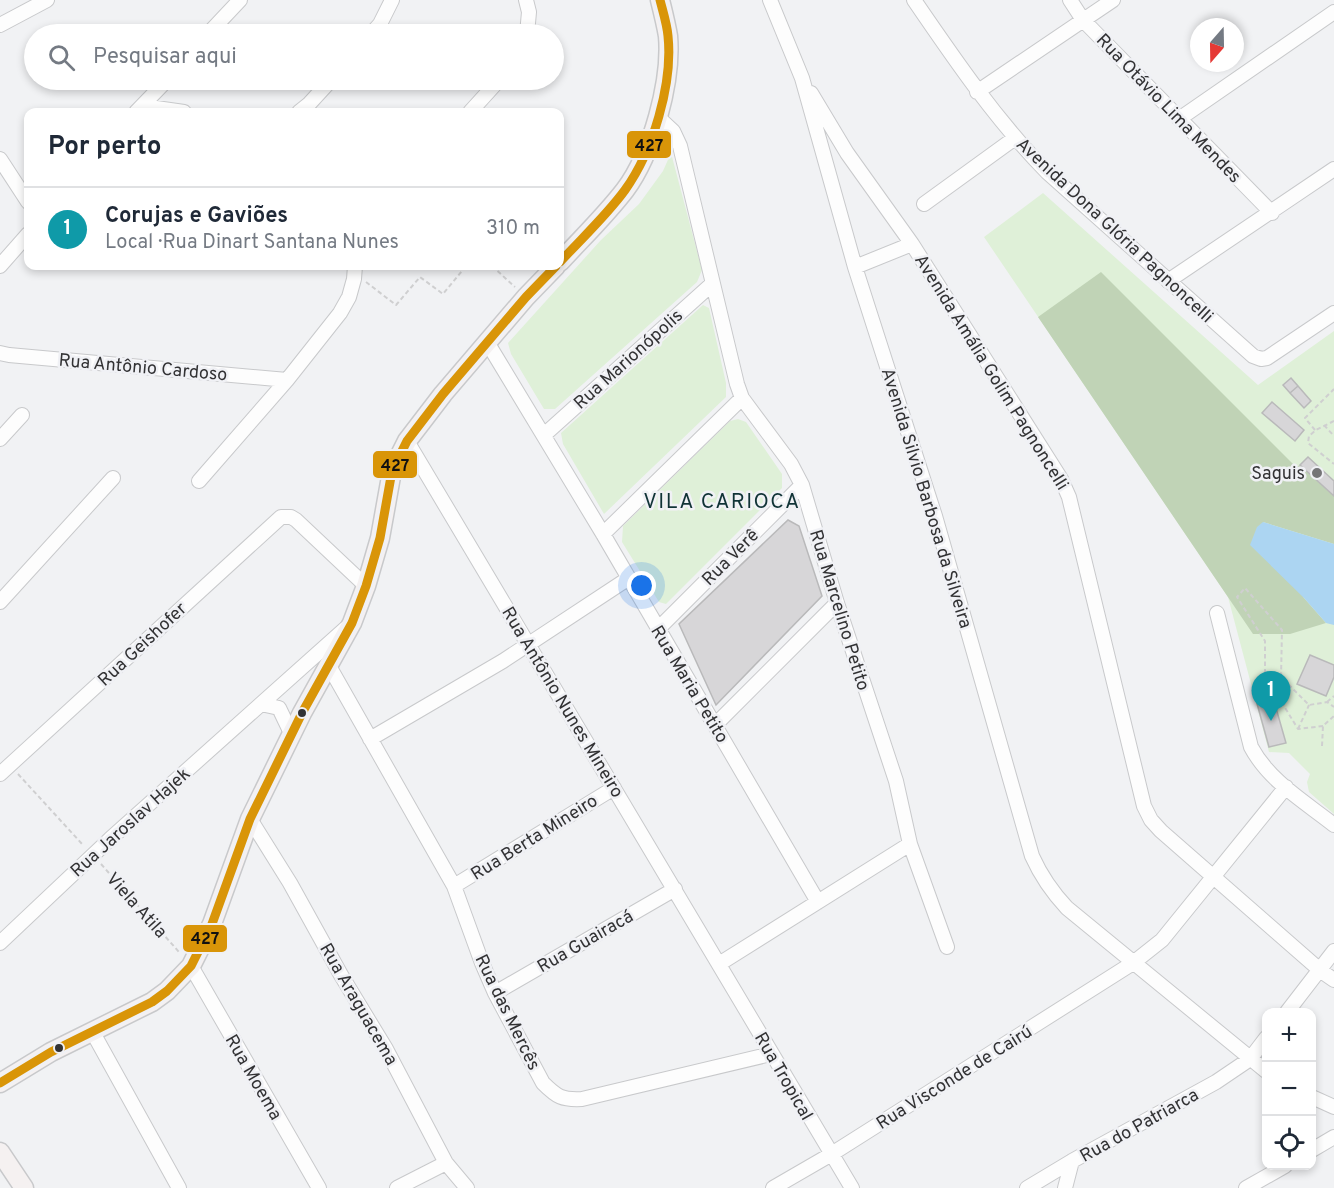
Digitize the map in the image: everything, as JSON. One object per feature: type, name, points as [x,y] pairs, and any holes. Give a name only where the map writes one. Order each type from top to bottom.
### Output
[{"type":"main road","points":[[564,258],[625,189],[642,162],[658,117],[666,76],[668,37],[660,0]]},
{"type":"main road","points":[[0,1083],[92,1030],[152,1002],[167,991],[191,966],[212,924],[250,819],[291,733],[352,623],[380,538],[392,471],[407,441],[487,342],[552,270]]},
{"type":"main road","points":[[0,1137],[4,1156],[24,1188]]},
{"type":"street","points":[[0,25],[47,0]]},
{"type":"street","points":[[217,24],[240,0]]},
{"type":"street","points":[[380,24],[392,0]]},
{"type":"street","points":[[526,0],[529,12],[528,24]]},
{"type":"street","name":"Avenida Silvio Barbosa da Silveira","points":[[770,0],[801,78],[855,267],[935,516],[1032,856],[1053,893],[1067,908],[1262,1068]]},
{"type":"street","name":"Avenida Dona Glória Pagnoncelli","points":[[914,0],[977,92],[1047,172],[1253,356],[1261,359],[1272,355],[1334,313]]},
{"type":"street","name":"Rua Otávio Lima Mendes","points":[[1070,0],[1083,20],[1272,213]]},
{"type":"street","points":[[977,92],[1113,0]]},
{"type":"street","points":[[1179,119],[1334,12]]},
{"type":"street","name":"Avenida Amália Golim Pagnoncelli","points":[[801,78],[847,153],[912,244],[1061,479],[1070,497],[1144,806],[1151,820],[1334,980]]},
{"type":"street","points":[[141,108],[158,90]]},
{"type":"street","points":[[304,108],[322,90]]},
{"type":"street","points":[[474,108],[490,90]]},
{"type":"street","name":"Rua Marcelino Petito","points":[[658,117],[673,131],[680,146],[712,284],[742,398],[791,465],[802,485],[837,603],[896,782],[910,844],[947,947]]},
{"type":"street","points":[[924,204],[1015,138]]},
{"type":"street","points":[[0,159],[24,196]]},
{"type":"street","points":[[1168,281],[1334,170]]},
{"type":"street","points":[[0,266],[24,239]]},
{"type":"street","points":[[855,267],[912,244]]},
{"type":"street","points":[[200,481],[287,380],[340,313],[349,297],[355,270]]},
{"type":"street","name":"Rua Marionópolis","points":[[544,435],[712,284]]},
{"type":"street","name":"Rua Maria Petito","points":[[487,342],[603,534],[818,902]]},
{"type":"street","name":"Rua Antônio Cardoso","points":[[0,353],[287,380]]},
{"type":"street","points":[[603,534],[742,398]]},
{"type":"street","points":[[0,440],[22,415]]},
{"type":"street","name":"Rua Antônio Nunes Mineiro","points":[[407,441],[718,964]]},
{"type":"street","points":[[0,602],[113,478]]},
{"type":"street","name":"Rua Verê","points":[[658,629],[802,485]]},
{"type":"street","name":"Rua Geishofer","points":[[5,769],[275,521],[285,516],[296,520],[366,586]]},
{"type":"street","points":[[370,739],[503,661],[629,578]]},
{"type":"street","points":[[715,725],[837,603]]},
{"type":"street","points":[[1217,613],[1251,747],[1267,771],[1334,825]]},
{"type":"street","name":"Rua Jaroslav Hajek","points":[[0,943],[93,855],[352,623]]},
{"type":"street","name":"Rua das Mercês","points":[[328,666],[454,886],[495,993],[543,1083],[555,1095],[567,1100],[582,1099],[771,1054]]},
{"type":"street","points":[[261,704],[279,708],[291,733]]},
{"type":"street","name":"Rua Visconde de Cairú","points":[[773,1188],[830,1155],[1133,963],[1162,940],[1286,787]]},
{"type":"street","name":"Rua Berta Mineiro","points":[[454,886],[615,788]]},
{"type":"street","name":"Rua Araguacema","points":[[250,819],[290,883],[341,975],[386,1049],[446,1163],[467,1188]]},
{"type":"street","points":[[718,964],[910,844]]},
{"type":"street","name":"Rua Guairacá","points":[[495,993],[675,889]]},
{"type":"street","points":[[1290,1008],[1321,971],[1334,951]]},
{"type":"street","name":"Rua Tropical","points":[[718,964],[830,1155],[852,1188]]},
{"type":"street","name":"Rua Moema","points":[[191,966],[319,1188]]},
{"type":"street","points":[[92,1030],[179,1188]]},
{"type":"street","name":"Rua do Patriarca","points":[[1028,1188],[1072,1161],[1216,1082],[1250,1059],[1262,1043]]},
{"type":"street","points":[[1316,1099],[1334,1107]]},
{"type":"street","points":[[1316,1147],[1334,1137]]},
{"type":"street","points":[[1065,1188],[1072,1161]]},
{"type":"street","points":[[397,1188],[446,1163]]},
{"type":"street","points":[[1246,1188],[1278,1170]]},
{"type":"path","points":[[356,270],[396,305],[420,277],[443,294],[463,270]]},
{"type":"path","points":[[496,270],[526,297]]},
{"type":"path","points":[[1316,430],[1305,418],[1334,389]]},
{"type":"path","points":[[1334,421],[1316,430],[1309,436],[1308,443],[1334,464]]},
{"type":"path","points":[[1324,425],[1334,435]]},
{"type":"path","points":[[1298,729],[1265,675],[1265,641],[1237,597],[1245,588],[1282,630],[1281,677],[1309,705]]},
{"type":"path","points":[[1309,705],[1327,702],[1334,696]]},
{"type":"path","points":[[1327,702],[1334,707]]},
{"type":"path","points":[[1298,729],[1309,705]]},
{"type":"path","points":[[1298,729],[1323,726],[1334,716]]},
{"type":"path","points":[[1322,746],[1323,726]]},
{"type":"path","name":"Viela Atila","points":[[5,769],[93,855],[191,966]]},
{"type":"green space","points":[[671,153],[702,270],[697,282],[555,409],[544,409],[511,354],[508,343],[601,240],[639,204],[663,171]]},
{"type":"green space","points":[[1043,193],[1258,385],[1334,331],[1334,814],[1309,792],[1307,782],[1310,774],[1289,753],[1269,752],[1228,597],[984,237]]},
{"type":"green space","points":[[1101,272],[1296,467],[1300,465],[1334,496],[1334,544],[1263,522],[1304,598],[1326,623],[1290,634],[1253,634],[1038,317]]},
{"type":"green space","points":[[703,305],[709,308],[726,383],[726,397],[604,514],[563,444],[561,433]]},
{"type":"green space","points":[[738,419],[746,422],[782,474],[782,488],[666,604],[659,602],[622,542],[623,526],[730,421]]},
{"type":"water","points":[[1263,522],[1334,544],[1334,625],[1326,623],[1250,545],[1257,527]]},
{"type":"building","points":[[1291,378],[1298,386],[1290,393],[1283,385]]},
{"type":"building","points":[[1298,386],[1311,401],[1304,408],[1290,393]]},
{"type":"building","points":[[1272,402],[1304,430],[1295,441],[1262,413]]},
{"type":"building","name":"Saguis","points":[[1308,457],[1334,481],[1334,496],[1300,465]]},
{"type":"building","points":[[788,520],[799,526],[822,596],[716,705],[679,624]]},
{"type":"building","points":[[1310,655],[1334,665],[1334,677],[1326,696],[1297,684]]},
{"type":"building","points":[[1272,694],[1286,743],[1269,747],[1256,700]]},
{"type":"transit line","name":"427","points":[[564,258],[618,200],[635,174],[652,137],[664,96],[669,55],[666,22],[660,0]]},
{"type":"transit line","name":"427","points":[[0,1083],[51,1052],[152,1002],[167,991],[191,966],[212,924],[250,819],[302,713],[352,623],[380,538],[392,471],[407,441],[443,394],[552,270]]},
{"type":"place","name":"Saguis","points":[[1317,473]]},
{"type":"place","name":"Corujas e Gaviões","points":[[1271,721]]},
{"type":"district","name":"VILA CARIOCA","points":[[722,501]]}]
